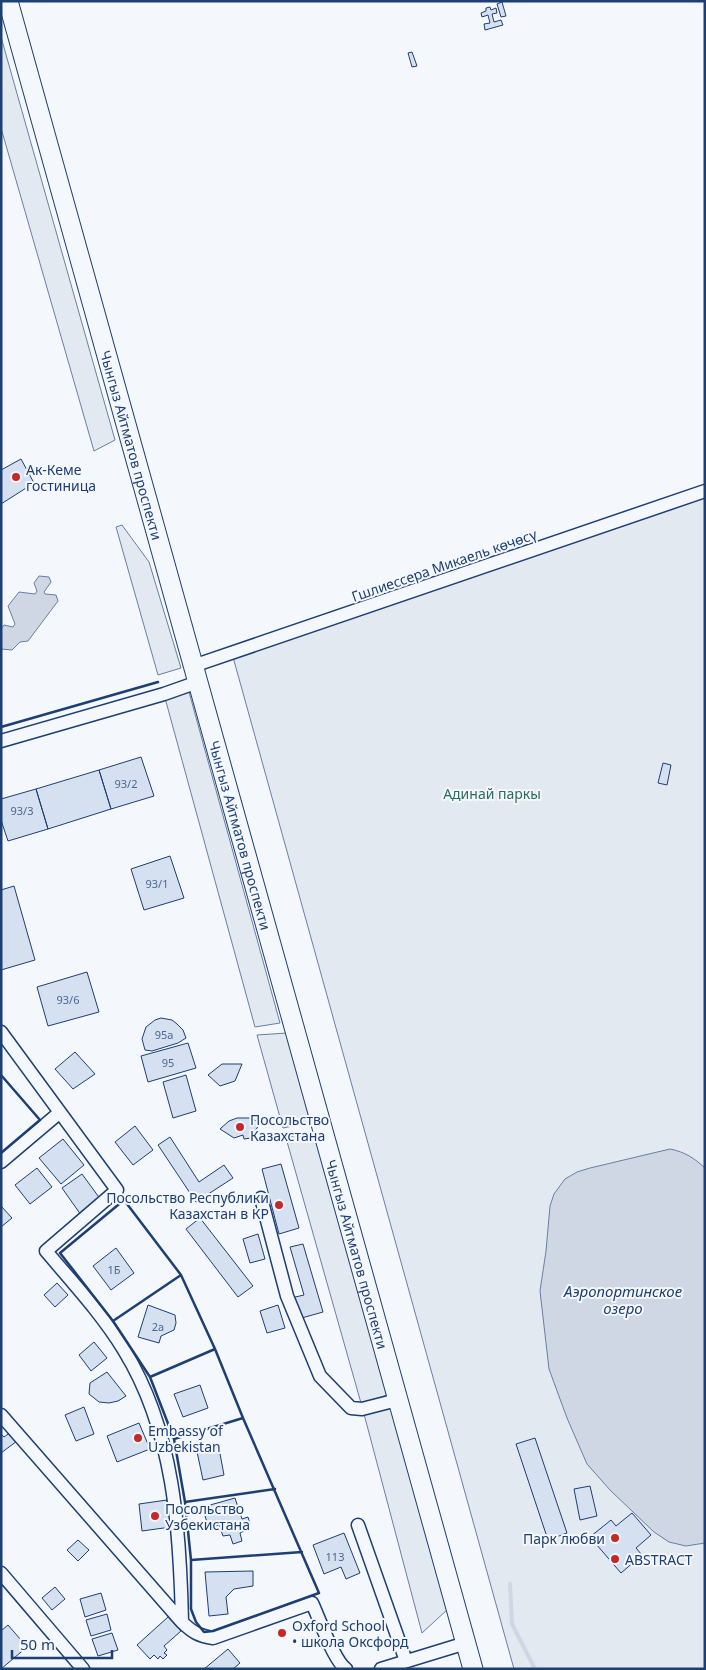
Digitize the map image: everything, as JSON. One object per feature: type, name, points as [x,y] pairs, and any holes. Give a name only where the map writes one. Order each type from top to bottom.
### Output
[{"type":"main road","name":"Чынгыз Айтматов проспекти","points":[[8,1],[473,1669]]},
{"type":"street","name":"Гшлиессера Микаель көчөсү","points":[[1,741],[151,698],[195,674],[705,490]]},
{"type":"street","points":[[1,1032],[117,1190],[46,1251],[120,1344],[139,1379],[151,1407],[162,1439],[176,1509],[181,1570],[182,1622]]},
{"type":"street","points":[[1,1162],[59,1113]]},
{"type":"street","points":[[261,1198],[287,1296],[320,1376],[351,1408],[362,1409],[398,1400]]},
{"type":"street","points":[[1,1415],[192,1632],[202,1637],[213,1638],[312,1604],[334,1652],[346,1669]]},
{"type":"street","points":[[358,1525],[406,1661]]},
{"type":"street","points":[[1,1573],[83,1669]]},
{"type":"street","points":[[381,1669],[466,1643]]},
{"type":"green space","points":[[1,37],[115,440],[94,451],[1,128]]},
{"type":"green space","name":"Адинай паркы","points":[[705,494],[705,1669],[514,1669],[233,657]]},
{"type":"green space","points":[[122,525],[149,562],[181,668],[158,675],[116,527]]},
{"type":"green space","points":[[189,692],[280,1023],[255,1027],[165,698]]},
{"type":"green space","points":[[287,1033],[311,1122],[283,1128],[257,1035]]},
{"type":"green space","points":[[314,1131],[388,1395],[361,1403],[286,1138]]},
{"type":"green space","points":[[394,1407],[448,1609],[422,1633],[364,1414]]},
{"type":"water","points":[[39,576],[49,577],[51,582],[44,592],[45,594],[56,595],[58,601],[28,641],[20,642],[12,650],[1,649],[1,629],[4,625],[13,627],[15,624],[8,606],[19,592],[35,594],[37,591],[34,583]]},
{"type":"water","name":"Аэропортинское озеро","points":[[670,1149],[689,1156],[705,1168],[705,1543],[686,1546],[669,1542],[654,1532],[610,1490],[587,1464],[549,1369],[540,1291],[550,1206],[554,1194],[565,1179],[577,1172],[590,1168]]},
{"type":"building","points":[[502,2],[506,16],[501,17],[497,4]]},
{"type":"building","points":[[490,7],[491,10],[496,8],[497,13],[492,14],[494,22],[501,20],[503,25],[485,30],[484,24],[490,23],[488,15],[482,17],[481,13]]},
{"type":"building","points":[[412,52],[417,66],[412,67],[408,53]]},
{"type":"building","name":"Ак-Кеме гостиница","points":[[21,459],[34,483],[1,504],[1,470]]},
{"type":"building","points":[[141,757],[154,796],[111,809],[99,770]]},
{"type":"building","points":[[663,763],[671,765],[667,785],[658,783]]},
{"type":"building","points":[[99,770],[111,809],[48,829],[36,789]]},
{"type":"building","points":[[36,789],[48,829],[8,841],[1,820],[1,799]]},
{"type":"building","points":[[170,856],[184,898],[144,910],[131,869]]},
{"type":"building","points":[[14,886],[35,960],[1,970],[1,890]]},
{"type":"building","points":[[87,972],[99,1012],[48,1026],[37,987]]},
{"type":"building","points":[[161,1018],[172,1020],[177,1024],[183,1030],[186,1038],[178,1043],[152,1051],[145,1050],[142,1039],[146,1027]]},
{"type":"building","points":[[188,1043],[196,1068],[148,1082],[141,1056]]},
{"type":"building","points":[[75,1052],[95,1074],[73,1089],[55,1069]]},
{"type":"building","points":[[222,1064],[242,1064],[235,1081],[220,1086],[208,1075]]},
{"type":"building","points":[[186,1075],[196,1111],[173,1118],[163,1082]]},
{"type":"building","name":"Посольство Казахстана","points":[[237,1118],[251,1118],[260,1123],[251,1138],[244,1139],[243,1135],[234,1138],[220,1129],[229,1121]]},
{"type":"building","points":[[135,1126],[153,1150],[133,1165],[115,1142]]},
{"type":"building","points":[[170,1137],[199,1182],[224,1165],[233,1178],[196,1202],[158,1145]]},
{"type":"building","points":[[63,1139],[84,1165],[61,1184],[39,1158]]},
{"type":"building","points":[[281,1164],[299,1228],[279,1234],[262,1169]]},
{"type":"building","points":[[37,1168],[52,1187],[30,1204],[15,1185]]},
{"type":"building","points":[[82,1174],[101,1200],[81,1215],[62,1188]]},
{"type":"building","points":[[1,1206],[12,1218],[1,1227]]},
{"type":"building","points":[[200,1218],[253,1286],[238,1297],[186,1229]]},
{"type":"building","points":[[258,1234],[265,1259],[250,1263],[243,1239]]},
{"type":"building","points":[[303,1244],[323,1312],[298,1319],[291,1298],[304,1295],[290,1247]]},
{"type":"building","points":[[116,1248],[134,1273],[111,1290],[93,1266]]},
{"type":"building","points":[[57,1283],[68,1295],[55,1307],[44,1295]]},
{"type":"building","points":[[148,1305],[175,1315],[176,1323],[174,1330],[161,1336],[159,1343],[138,1337]]},
{"type":"building","points":[[278,1305],[285,1328],[267,1333],[260,1311]]},
{"type":"building","points":[[94,1342],[107,1358],[91,1371],[79,1355]]},
{"type":"building","points":[[107,1372],[126,1396],[118,1401],[109,1403],[99,1402],[89,1394],[90,1383]]},
{"type":"building","points":[[200,1385],[208,1408],[183,1417],[174,1394]]},
{"type":"building","points":[[84,1407],[94,1434],[76,1441],[65,1415]]},
{"type":"building","points":[[139,1423],[150,1449],[117,1462],[107,1436]]},
{"type":"building","points":[[11,1432],[17,1441],[1,1453],[1,1434],[4,1437]]},
{"type":"building","points":[[535,1438],[567,1533],[548,1540],[516,1444]]},
{"type":"building","points":[[218,1443],[224,1475],[203,1480],[196,1447]]},
{"type":"building","points":[[590,1486],[597,1516],[580,1520],[574,1489]]},
{"type":"building","points":[[235,1498],[242,1519],[248,1517],[250,1524],[243,1526],[244,1531],[240,1533],[242,1541],[233,1544],[230,1535],[223,1536],[219,1525],[209,1528],[205,1516],[212,1513],[210,1505]]},
{"type":"building","name":"Посольство Узбекистана","points":[[167,1500],[171,1527],[142,1531],[139,1504]]},
{"type":"building","points":[[632,1513],[651,1535],[636,1548],[642,1555],[621,1573],[590,1537],[611,1520],[616,1526]]},
{"type":"building","points":[[344,1533],[360,1573],[346,1579],[341,1567],[324,1574],[313,1545]]},
{"type":"building","points":[[78,1540],[89,1550],[78,1561],[67,1550]]},
{"type":"building","points":[[253,1571],[253,1586],[234,1589],[226,1597],[228,1614],[209,1616],[205,1572]]},
{"type":"building","points":[[55,1587],[65,1599],[52,1610],[42,1598]]},
{"type":"building","points":[[101,1593],[106,1610],[85,1617],[80,1599]]},
{"type":"building","points":[[107,1614],[111,1630],[91,1636],[86,1620]]},
{"type":"building","points":[[168,1617],[181,1631],[164,1646],[167,1650],[164,1653],[167,1655],[163,1659],[160,1656],[158,1659],[154,1655],[150,1659],[137,1645]]},
{"type":"building","points":[[8,1625],[27,1647],[1,1669],[1,1631]]},
{"type":"building","points":[[112,1633],[118,1650],[98,1656],[92,1639]]},
{"type":"building","points":[[228,1649],[240,1663],[233,1669],[204,1669]]},
{"type":"waterway","points":[[510,1584],[512,1624],[535,1669]]},
{"type":"wall","points":[[1,727],[158,682]]},
{"type":"wall","points":[[1,1075],[40,1120],[1,1153]]},
{"type":"wall","points":[[113,1321],[60,1253],[124,1200],[181,1275]]},
{"type":"wall","points":[[150,1377],[215,1349],[319,1593],[213,1631],[204,1632],[196,1622],[191,1609],[191,1560],[185,1502],[174,1439],[150,1377],[113,1321],[181,1275],[215,1349]]},
{"type":"wall","points":[[174,1439],[243,1418]]},
{"type":"wall","points":[[185,1502],[275,1489]]},
{"type":"wall","points":[[191,1560],[302,1552]]},
{"type":"place","name":"Ак-Кеме гостиница","points":[[16,477]]},
{"type":"place","name":"Посольство Казахстана","points":[[240,1127]]},
{"type":"place","name":"Посольство Республики Казахстан в КР","points":[[279,1205]]},
{"type":"place","name":"Embassy of Uzbekistan","points":[[138,1438]]},
{"type":"place","name":"Посольство Узбекистана","points":[[155,1516]]},
{"type":"place","name":"Парк любви","points":[[615,1538]]},
{"type":"place","name":"ABSTRACT","points":[[615,1559]]},
{"type":"place","name":"Oxford School • школа Оксфорд","points":[[282,1633]]}]
